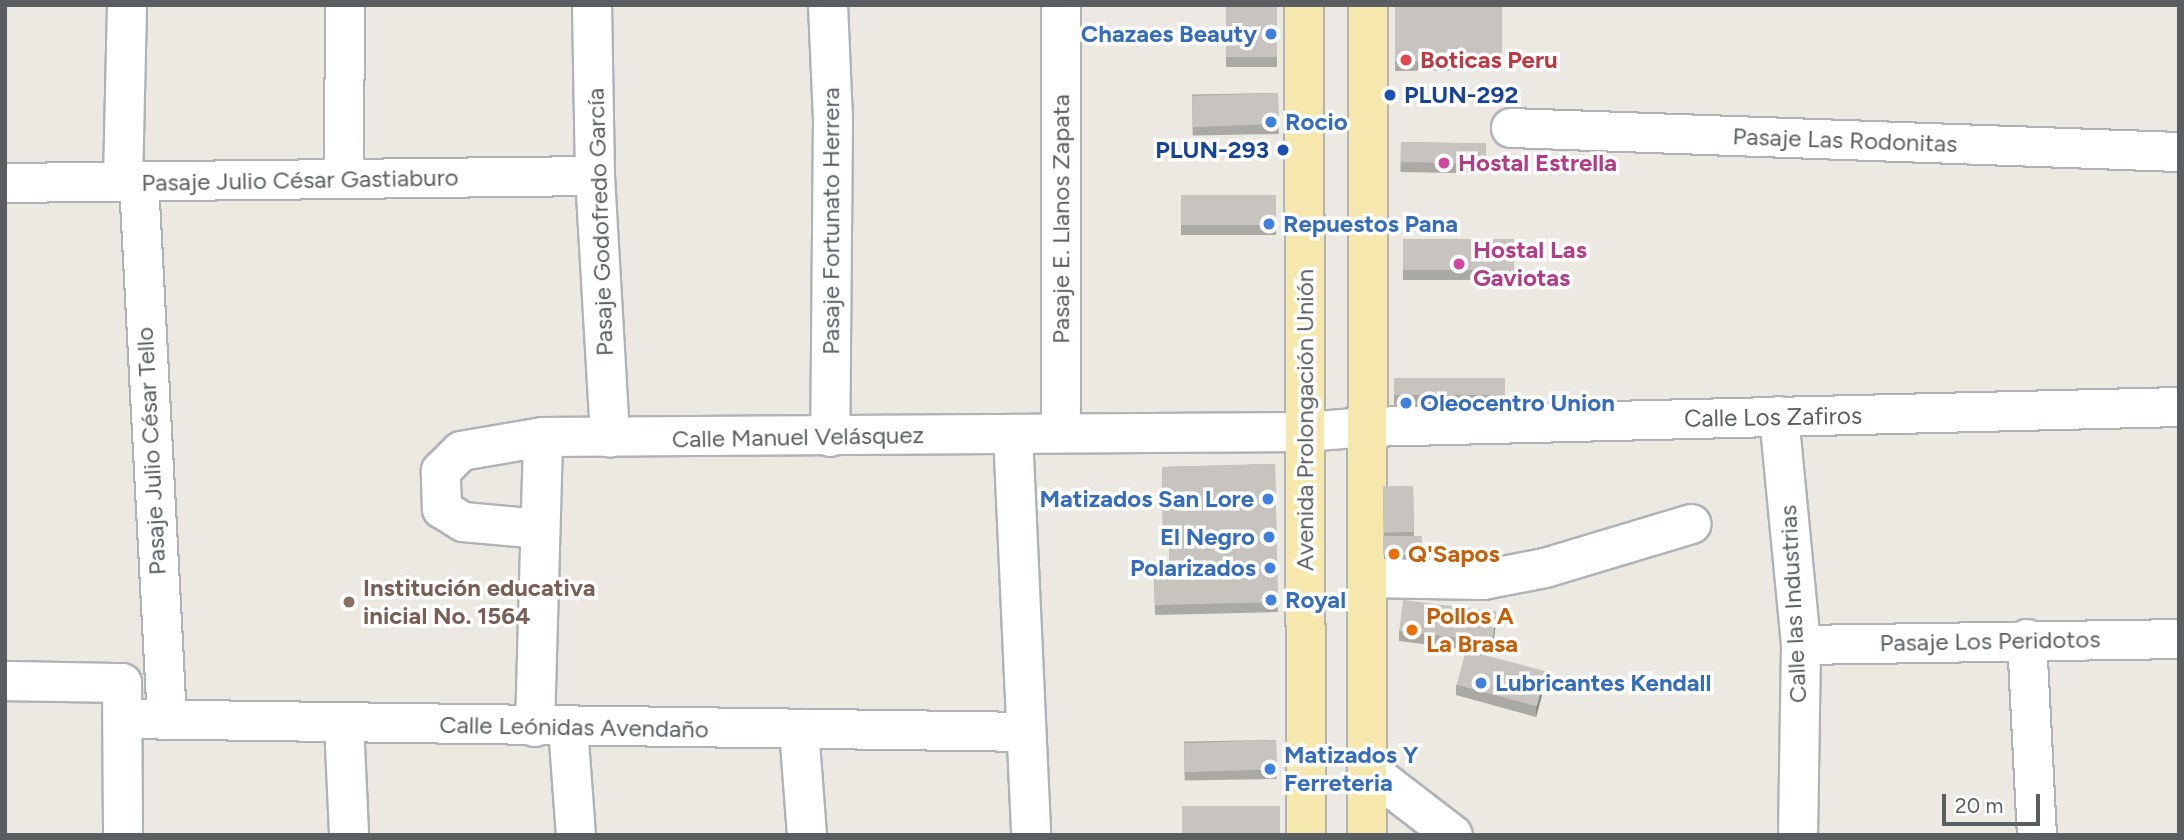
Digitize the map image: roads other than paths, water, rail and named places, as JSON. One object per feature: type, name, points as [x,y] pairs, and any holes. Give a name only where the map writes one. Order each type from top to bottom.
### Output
[{"type":"main road","name":"Avenida Prolongación Unión","points":[[1304,5],[1306,835]]},
{"type":"main road","points":[[1367,835],[1368,5]]},
{"type":"street","name":"Pasaje Julio César Tello","points":[[128,5],[131,182],[167,720]]},
{"type":"street","points":[[344,179],[345,5]]},
{"type":"street","name":"Pasaje Godofredo García","points":[[593,5],[595,176],[610,438]]},
{"type":"street","name":"Pasaje Fortunato Herrera","points":[[828,5],[832,119],[830,437]]},
{"type":"street","name":"Pasaje E. Llanos Zapata","points":[[1061,5],[1061,433]]},
{"type":"street","name":"Pasaje Las Rodonitas","points":[[1511,128],[2179,152]]},
{"type":"street","name":"Pasaje Julio César Gastiaburo","points":[[5,183],[595,176]]},
{"type":"street","name":"Calle Los Zafiros","points":[[1305,432],[1368,427],[2179,407]]},
{"type":"street","name":"Calle las Industrias","points":[[1779,416],[1801,645],[1798,835]]},
{"type":"street","name":"Calle Manuel Velásquez","points":[[540,529],[463,522],[442,509],[441,471],[461,451],[543,437],[1305,432]]},
{"type":"street","points":[[1013,434],[1031,835]]},
{"type":"street","points":[[543,437],[540,529],[552,727],[576,835]]},
{"type":"street","points":[[1367,578],[1483,580],[1545,568],[1692,524]]},
{"type":"street","points":[[2027,639],[2037,835]]},
{"type":"street","name":"Pasaje Los Peridotos","points":[[1801,645],[2027,639],[2179,639]]},
{"type":"street","name":"Calle Leónidas Avendaño","points":[[5,681],[122,701],[167,720],[1026,732]]},
{"type":"street","points":[[122,701],[123,835]]},
{"type":"street","points":[[344,723],[349,835]]},
{"type":"street","points":[[799,729],[807,835]]},
{"type":"street","points":[[1367,769],[1453,835]]},
{"type":"place","name":"Chazaes Beauty","points":[[1271,34]]},
{"type":"place","name":"Boticas Peru","points":[[1406,60]]},
{"type":"place","name":"PLUN-292","points":[[1390,95]]},
{"type":"place","name":"Rocio","points":[[1271,122]]},
{"type":"place","name":"PLUN-293","points":[[1283,150]]},
{"type":"place","name":"Hostal Estrella","points":[[1444,163]]},
{"type":"place","name":"Repuestos Pana","points":[[1269,224]]},
{"type":"place","name":"Hostal Las Gaviotas","points":[[1459,264]]},
{"type":"place","name":"Oleocentro Union","points":[[1406,403]]},
{"type":"place","name":"Matizados San Lore","points":[[1268,499]]},
{"type":"place","name":"El Negro","points":[[1269,537]]},
{"type":"place","name":"Q'Sapos","points":[[1394,554]]},
{"type":"place","name":"Polarizados","points":[[1270,568]]},
{"type":"place","name":"Royal","points":[[1271,600]]},
{"type":"place","name":"Institución educativa inicial No. 1564","points":[[349,602]]},
{"type":"place","name":"Pollos A La Brasa","points":[[1412,630]]},
{"type":"place","name":"Lubricantes Kendall","points":[[1481,683]]},
{"type":"place","name":"Matizados Y Ferreteria","points":[[1270,769]]}]
